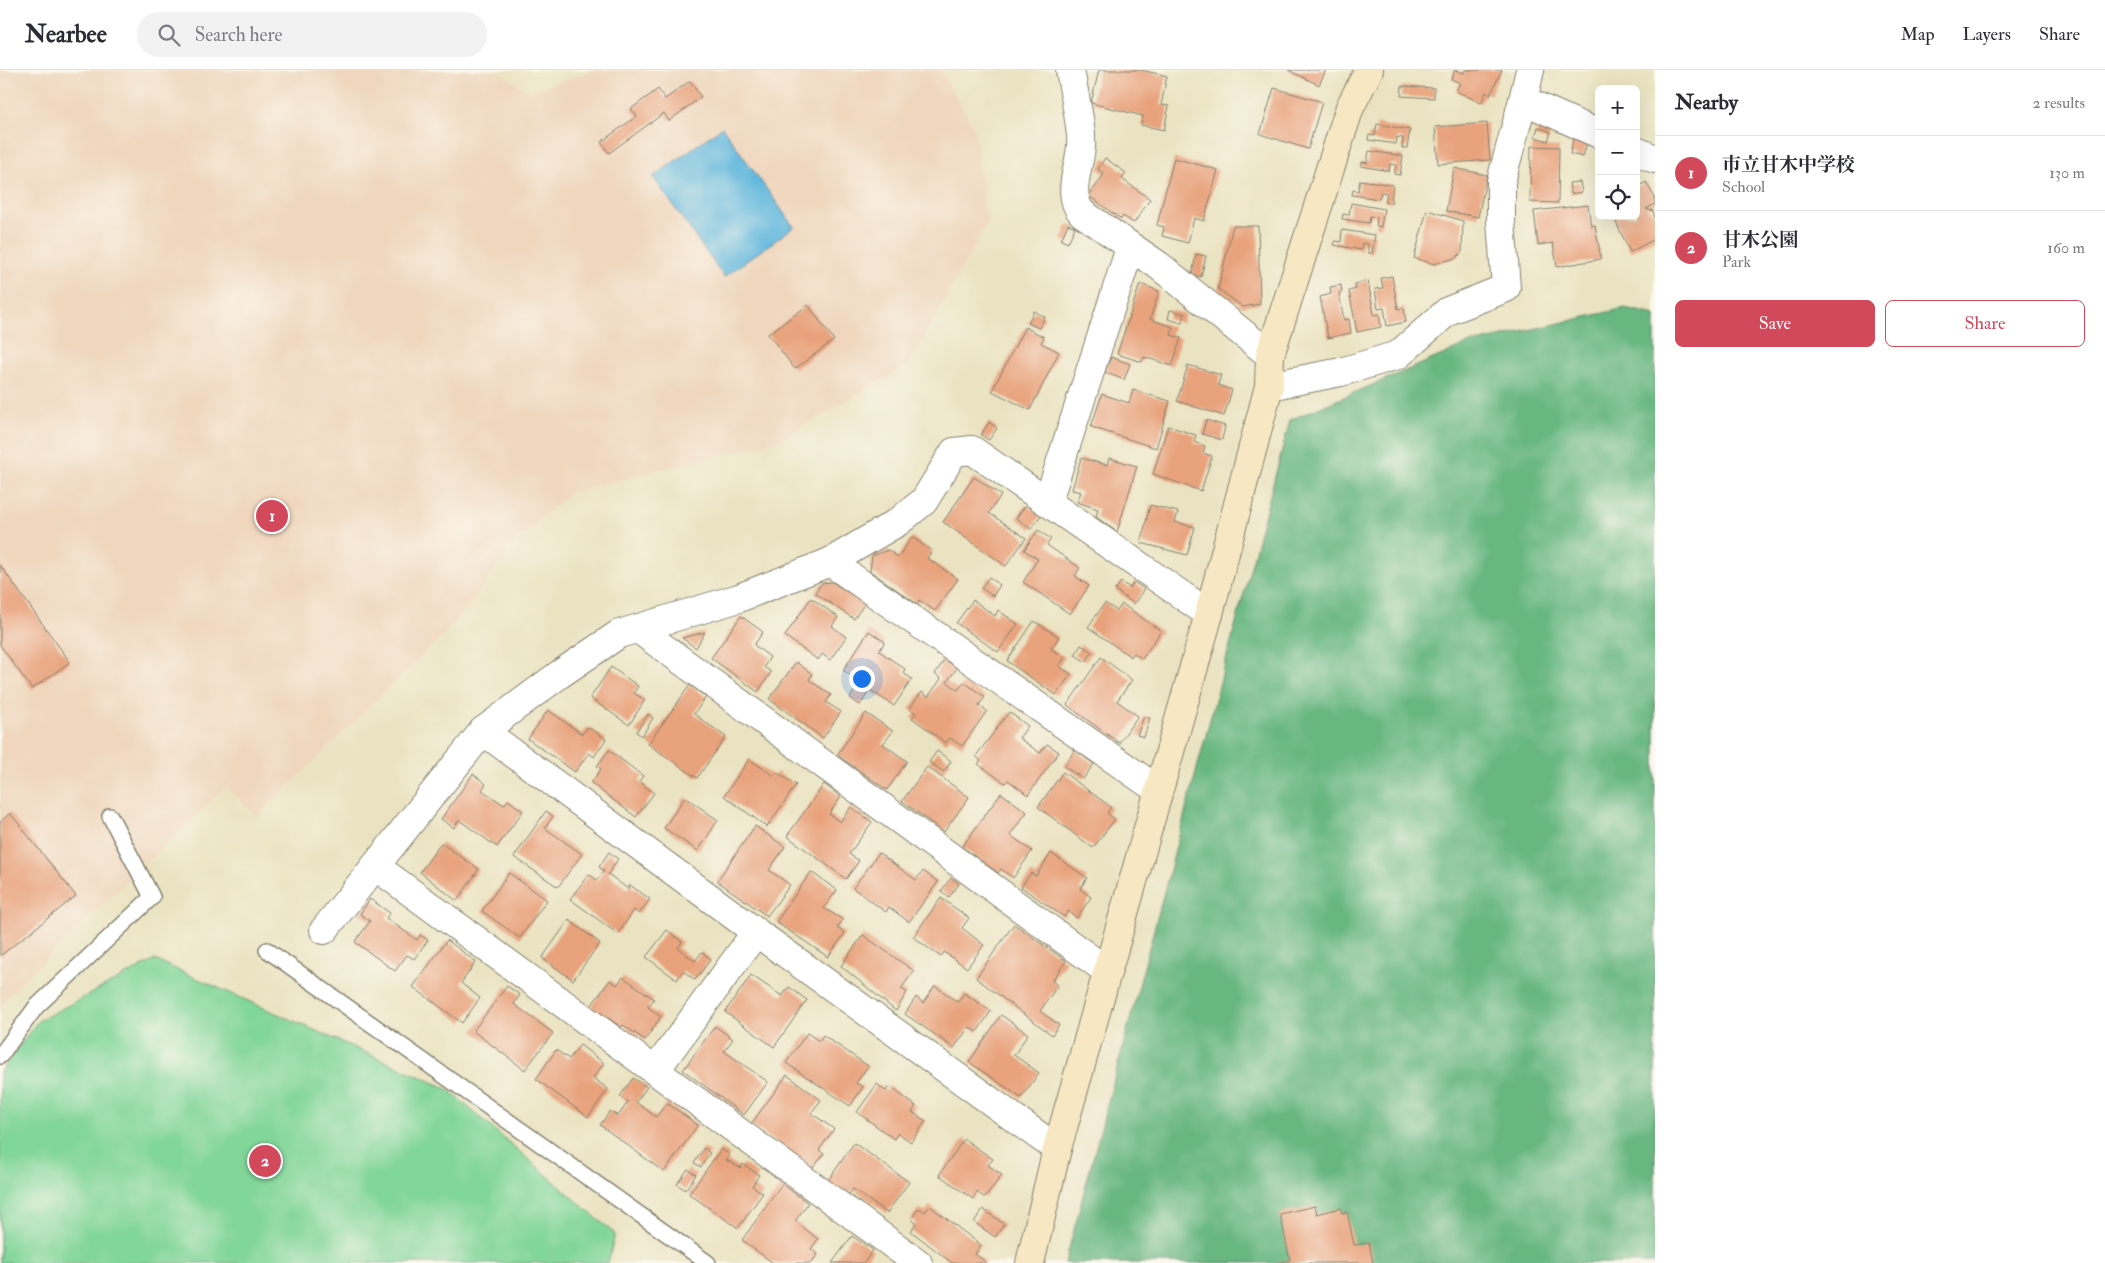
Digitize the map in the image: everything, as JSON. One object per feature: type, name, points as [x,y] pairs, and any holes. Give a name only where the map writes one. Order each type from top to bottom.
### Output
[{"type":"street","points":[[1070,70],[1082,144],[1073,191],[1076,206],[1082,213],[1130,248],[1158,265],[1270,355]]},
{"type":"street","points":[[1030,1263],[1057,1148],[1158,790],[1210,614],[1269,386],[1270,355],[1350,108],[1369,70]]},
{"type":"street","points":[[1269,386],[1341,372],[1398,355],[1448,311],[1506,288],[1501,221],[1501,181],[1530,70]]},
{"type":"street","points":[[1523,100],[1595,132]]},
{"type":"street","points":[[1640,153],[1655,160]]},
{"type":"street","points":[[1048,501],[1130,248]]},
{"type":"street","points":[[324,930],[483,731],[560,674],[619,634],[739,598],[830,562],[898,522],[924,501],[954,452],[972,450],[1210,614]]},
{"type":"street","points":[[830,562],[1158,790]]},
{"type":"street","points":[[638,629],[1107,971]]},
{"type":"street","points":[[483,731],[756,932],[1057,1148]]},
{"type":"street","points":[[375,866],[918,1263]]},
{"type":"street","points":[[655,1071],[756,932]]},
{"type":"lane","points":[[0,1056],[36,1007],[152,897],[110,816]]},
{"type":"lane","points":[[267,950],[708,1263]]},
{"type":"shaded area","points":[[0,70],[496,70],[529,92],[593,70],[940,70],[974,128],[987,223],[909,364],[779,440],[571,492],[516,540],[454,624],[257,817],[226,786],[16,987],[0,1007]]},
{"type":"green space","points":[[1625,308],[1655,315],[1655,1263],[1065,1263],[1290,420],[1468,344]]},
{"type":"green space","points":[[155,960],[446,1088],[615,1234],[608,1263],[0,1263],[0,1072],[38,1021]]},
{"type":"water","points":[[722,127],[794,227],[724,277],[653,177]]},
{"type":"building","points":[[1099,70],[1141,70],[1167,76],[1161,105],[1169,106],[1164,130],[1141,125],[1143,116],[1091,103]]},
{"type":"building","points":[[1288,70],[1326,70],[1319,85]]},
{"type":"building","points":[[1455,70],[1464,73],[1465,70],[1502,70],[1490,95],[1486,92],[1481,103],[1456,91],[1460,83],[1451,79]]},
{"type":"building","points":[[690,81],[701,97],[669,121],[664,113],[609,153],[601,142],[637,116],[631,109],[658,89],[665,99]]},
{"type":"building","points":[[1402,86],[1434,88],[1434,98],[1401,96]]},
{"type":"building","points":[[1274,88],[1322,102],[1308,149],[1260,134]]},
{"type":"building","points":[[1487,123],[1490,160],[1438,164],[1435,127]]},
{"type":"building","points":[[1377,124],[1410,130],[1407,148],[1402,148],[1403,138],[1397,137],[1396,144],[1368,140],[1369,135],[1375,136]]},
{"type":"building","points":[[1538,127],[1551,132],[1548,141],[1535,137]]},
{"type":"building","points":[[1574,135],[1588,138],[1583,157],[1570,154]]},
{"type":"building","points":[[1531,146],[1559,147],[1558,203],[1530,202]]},
{"type":"building","points":[[1369,151],[1403,156],[1400,175],[1394,174],[1396,165],[1390,164],[1389,171],[1361,166],[1362,162],[1367,163]]},
{"type":"building","points":[[1105,158],[1126,173],[1122,179],[1150,199],[1134,223],[1123,216],[1121,219],[1089,196],[1104,174],[1098,169]]},
{"type":"building","points":[[1174,158],[1218,170],[1204,221],[1194,218],[1188,243],[1162,236],[1164,227],[1157,225]]},
{"type":"building","points":[[1454,168],[1487,175],[1478,217],[1446,211]]},
{"type":"building","points":[[1360,180],[1393,185],[1391,203],[1385,202],[1387,193],[1381,192],[1379,199],[1352,195],[1353,190],[1358,191]]},
{"type":"building","points":[[1580,182],[1582,192],[1571,194],[1569,183]]},
{"type":"building","points":[[1646,182],[1655,198],[1655,204],[1646,209],[1653,211],[1655,239],[1630,252],[1615,220],[1640,220],[1640,186]]},
{"type":"building","points":[[1351,203],[1384,209],[1381,227],[1376,226],[1377,217],[1370,216],[1369,223],[1342,219],[1343,214],[1349,215]]},
{"type":"building","points":[[1588,205],[1591,226],[1595,225],[1601,259],[1557,267],[1553,243],[1538,245],[1534,211]]},
{"type":"building","points":[[1427,210],[1463,221],[1462,252],[1456,258],[1434,264],[1414,258]]},
{"type":"building","points":[[1068,224],[1075,227],[1068,243],[1061,240]]},
{"type":"building","points":[[1233,226],[1258,226],[1260,304],[1243,307],[1218,289]]},
{"type":"building","points":[[1342,230],[1375,235],[1372,253],[1368,253],[1368,244],[1362,243],[1361,250],[1334,245],[1335,241],[1341,242]]},
{"type":"building","points":[[1196,254],[1206,256],[1201,277],[1192,275]]},
{"type":"building","points":[[1392,276],[1398,309],[1404,308],[1406,322],[1387,326],[1384,308],[1378,309],[1375,289],[1383,288],[1381,278]]},
{"type":"building","points":[[1368,281],[1374,315],[1379,314],[1381,327],[1357,332],[1349,291],[1356,289],[1355,284]]},
{"type":"building","points":[[1140,284],[1159,291],[1150,319],[1173,327],[1171,335],[1181,338],[1172,366],[1144,357],[1142,362],[1117,354]]},
{"type":"building","points":[[1341,285],[1342,292],[1339,293],[1344,320],[1349,319],[1351,333],[1328,338],[1320,297],[1331,294],[1330,287]]},
{"type":"building","points":[[808,305],[834,340],[795,369],[768,334]]},
{"type":"building","points":[[1170,310],[1185,314],[1182,323],[1168,319]]},
{"type":"building","points":[[1034,311],[1045,317],[1039,328],[1028,323]]},
{"type":"building","points":[[1025,327],[1044,337],[1041,343],[1059,352],[1030,410],[992,391]]},
{"type":"building","points":[[1111,357],[1130,364],[1124,380],[1105,372]]},
{"type":"building","points":[[1188,365],[1221,375],[1218,385],[1232,390],[1224,416],[1177,401]]},
{"type":"building","points":[[1133,390],[1170,401],[1156,448],[1091,427],[1102,394],[1129,403]]},
{"type":"building","points":[[1206,420],[1225,426],[1222,440],[1202,434]]},
{"type":"building","points":[[989,422],[997,428],[989,440],[981,435]]},
{"type":"building","points":[[1168,426],[1196,435],[1194,442],[1205,446],[1203,453],[1212,456],[1201,491],[1153,474]]},
{"type":"building","points":[[1081,458],[1107,465],[1109,458],[1137,466],[1117,532],[1096,517],[1098,509],[1077,502],[1081,492],[1072,490]]},
{"type":"building","points":[[974,477],[1001,495],[989,513],[1026,538],[1006,566],[943,522]]},
{"type":"building","points":[[1026,505],[1041,515],[1031,529],[1016,518]]},
{"type":"building","points":[[1150,505],[1178,512],[1175,522],[1195,527],[1187,555],[1141,543]]},
{"type":"building","points":[[1038,530],[1051,539],[1047,545],[1080,568],[1075,576],[1089,586],[1070,614],[1023,582],[1038,559],[1024,550]]},
{"type":"building","points":[[912,537],[932,551],[927,558],[958,579],[935,611],[919,600],[917,604],[870,571],[872,556],[888,550],[898,557]]},
{"type":"building","points":[[0,565],[70,662],[32,689],[0,645]]},
{"type":"building","points":[[989,577],[1000,585],[993,596],[981,588]]},
{"type":"building","points":[[832,582],[865,603],[854,619],[815,593],[822,583]]},
{"type":"building","points":[[1121,582],[1130,588],[1134,582],[1144,589],[1134,604],[1115,590]]},
{"type":"building","points":[[811,598],[838,617],[832,626],[846,637],[830,660],[822,654],[818,660],[785,636]]},
{"type":"building","points":[[973,600],[995,616],[998,610],[1018,624],[998,652],[956,623]]},
{"type":"building","points":[[1105,603],[1117,611],[1122,604],[1161,631],[1142,659],[1134,653],[1131,657],[1088,627]]},
{"type":"building","points":[[741,616],[763,632],[754,645],[770,657],[764,667],[771,672],[758,692],[711,658]]},
{"type":"building","points":[[1034,621],[1059,637],[1051,649],[1065,657],[1059,666],[1071,674],[1056,695],[1007,661]]},
{"type":"building","points":[[869,631],[885,642],[879,651],[905,669],[903,673],[912,679],[894,706],[870,690],[860,705],[850,698],[860,682],[843,670]]},
{"type":"building","points":[[705,632],[696,648],[682,638]]},
{"type":"building","points":[[1081,645],[1092,652],[1086,662],[1075,655]]},
{"type":"building","points":[[1101,657],[1132,680],[1117,701],[1138,716],[1119,743],[1067,705]]},
{"type":"building","points":[[945,659],[957,668],[947,682],[958,690],[964,682],[985,697],[979,705],[987,711],[962,746],[950,738],[946,743],[912,718],[916,713],[909,709],[922,692],[928,697],[941,679],[935,674]]},
{"type":"building","points":[[796,662],[812,674],[809,680],[831,695],[826,702],[841,712],[823,738],[769,699]]},
{"type":"building","points":[[611,667],[638,686],[634,693],[645,700],[629,725],[590,698]]},
{"type":"building","points":[[690,685],[706,697],[694,714],[726,737],[697,778],[648,744]]},
{"type":"building","points":[[548,710],[582,734],[588,727],[606,739],[594,757],[589,753],[575,772],[528,739]]},
{"type":"building","points":[[1009,712],[1028,726],[1019,738],[1040,753],[1047,744],[1059,752],[1028,795],[1008,780],[1005,783],[978,764],[981,761],[976,756]]},
{"type":"building","points":[[866,713],[893,731],[883,744],[907,761],[887,790],[837,755]]},
{"type":"building","points":[[648,714],[653,718],[642,736],[636,732]]},
{"type":"building","points":[[1144,716],[1150,718],[1144,737],[1137,735]]},
{"type":"building","points":[[609,750],[643,776],[639,781],[654,793],[636,817],[591,783],[601,769],[597,766]]},
{"type":"building","points":[[1075,750],[1094,764],[1083,779],[1064,766]]},
{"type":"building","points":[[937,751],[951,761],[944,772],[929,762]]},
{"type":"building","points":[[749,759],[774,776],[777,772],[796,785],[767,827],[724,796]]},
{"type":"building","points":[[927,767],[969,797],[944,832],[902,801]]},
{"type":"building","points":[[1063,772],[1111,807],[1107,813],[1115,819],[1093,848],[1038,807]]},
{"type":"building","points":[[473,774],[486,784],[482,790],[504,805],[508,800],[523,811],[497,847],[459,820],[454,828],[441,819]]},
{"type":"building","points":[[824,784],[841,797],[829,814],[840,822],[851,807],[872,822],[849,854],[859,861],[846,879],[787,836]]},
{"type":"building","points":[[1001,793],[1027,812],[1010,835],[1032,851],[1013,878],[1001,869],[998,873],[962,847]]},
{"type":"building","points":[[685,797],[718,820],[698,851],[664,828]]},
{"type":"building","points":[[546,811],[553,816],[545,828],[582,854],[558,887],[514,857]]},
{"type":"building","points":[[10,813],[76,896],[0,956],[0,822]]},
{"type":"building","points":[[755,826],[785,847],[769,870],[790,885],[767,916],[717,881]]},
{"type":"building","points":[[441,843],[479,869],[457,901],[420,872]]},
{"type":"building","points":[[609,852],[618,859],[608,874],[628,889],[630,885],[650,899],[639,914],[634,910],[618,934],[570,899],[589,874],[597,880],[604,871],[599,867]]},
{"type":"building","points":[[879,853],[916,880],[923,871],[938,882],[909,922],[889,907],[886,912],[853,888]]},
{"type":"building","points":[[1051,853],[1087,878],[1080,889],[1091,897],[1077,918],[1068,911],[1064,917],[1021,887],[1031,873],[1036,876]]},
{"type":"building","points":[[811,872],[837,890],[824,908],[843,920],[837,928],[845,933],[828,957],[776,922]]},
{"type":"building","points":[[509,873],[547,900],[520,938],[482,911]]},
{"type":"building","points":[[951,878],[959,884],[949,897],[941,891]]},
{"type":"building","points":[[941,898],[969,918],[962,928],[984,945],[967,968],[944,952],[941,957],[913,937]]},
{"type":"building","points":[[370,899],[390,913],[386,918],[417,940],[420,935],[428,940],[414,959],[407,955],[395,971],[355,942],[370,921],[360,914]]},
{"type":"building","points":[[569,920],[600,943],[573,980],[542,958]]},
{"type":"building","points":[[1014,924],[1066,961],[1052,981],[1058,985],[1040,1011],[1059,1025],[1052,1035],[976,978]]},
{"type":"building","points":[[667,930],[682,942],[678,948],[695,961],[702,952],[711,959],[695,980],[683,971],[677,980],[646,957]]},
{"type":"building","points":[[863,935],[914,971],[901,989],[907,992],[896,1011],[841,966]]},
{"type":"building","points":[[447,940],[476,962],[461,983],[480,998],[462,1023],[413,987]]},
{"type":"building","points":[[751,975],[782,996],[789,987],[807,1000],[774,1047],[725,1012]]},
{"type":"building","points":[[623,977],[654,999],[648,1007],[661,1017],[645,1040],[623,1025],[621,1027],[591,1006],[610,980],[617,985]]},
{"type":"building","points":[[507,986],[520,995],[514,1004],[553,1033],[525,1070],[473,1031]]},
{"type":"building","points":[[935,986],[958,1002],[964,993],[991,1011],[977,1032],[969,1027],[954,1048],[905,1014],[916,997],[923,1003]]},
{"type":"building","points":[[1001,1015],[1028,1034],[1014,1055],[1039,1073],[1021,1098],[969,1062]]},
{"type":"building","points":[[715,1026],[733,1039],[724,1051],[768,1082],[744,1115],[683,1070]]},
{"type":"building","points":[[807,1033],[819,1041],[823,1035],[868,1066],[856,1083],[863,1087],[850,1106],[786,1063]]},
{"type":"building","points":[[580,1045],[604,1063],[593,1078],[608,1089],[588,1117],[536,1079],[556,1050],[569,1059]]},
{"type":"building","points":[[787,1075],[821,1100],[811,1113],[834,1129],[819,1150],[824,1154],[812,1169],[751,1124]]},
{"type":"building","points":[[633,1078],[647,1087],[636,1102],[656,1117],[667,1103],[698,1125],[664,1172],[600,1125],[610,1111],[618,1116],[628,1102],[620,1096]]},
{"type":"building","points":[[877,1084],[886,1091],[889,1086],[916,1106],[912,1112],[926,1121],[911,1142],[898,1133],[894,1139],[857,1112]]},
{"type":"building","points":[[964,1139],[993,1159],[988,1165],[1002,1175],[985,1198],[977,1192],[973,1199],[939,1175]]},
{"type":"building","points":[[854,1143],[909,1182],[887,1213],[853,1189],[848,1196],[827,1182]]},
{"type":"building","points":[[704,1148],[710,1153],[701,1167],[694,1163]]},
{"type":"building","points":[[721,1149],[730,1155],[726,1160],[740,1168],[743,1164],[759,1175],[752,1186],[763,1193],[738,1228],[689,1194]]},
{"type":"building","points":[[688,1169],[696,1175],[685,1190],[677,1184]]},
{"type":"building","points":[[782,1184],[808,1203],[795,1221],[818,1239],[811,1249],[818,1254],[811,1263],[773,1263],[742,1240]]},
{"type":"building","points":[[930,1206],[981,1245],[975,1254],[987,1263],[952,1263],[911,1231],[916,1223],[911,1219],[919,1208],[925,1212]]},
{"type":"building","points":[[1315,1206],[1317,1214],[1341,1208],[1342,1213],[1347,1212],[1354,1245],[1369,1243],[1373,1263],[1277,1263],[1290,1260],[1280,1214]]},
{"type":"building","points":[[983,1209],[1004,1224],[995,1237],[974,1222]]},
{"type":"building","points":[[852,1236],[873,1250],[864,1263],[832,1263]]},
{"type":"place","name":"市立甘木中学校","points":[[272,516]]},
{"type":"place","name":"甘木公園","points":[[265,1161]]}]
